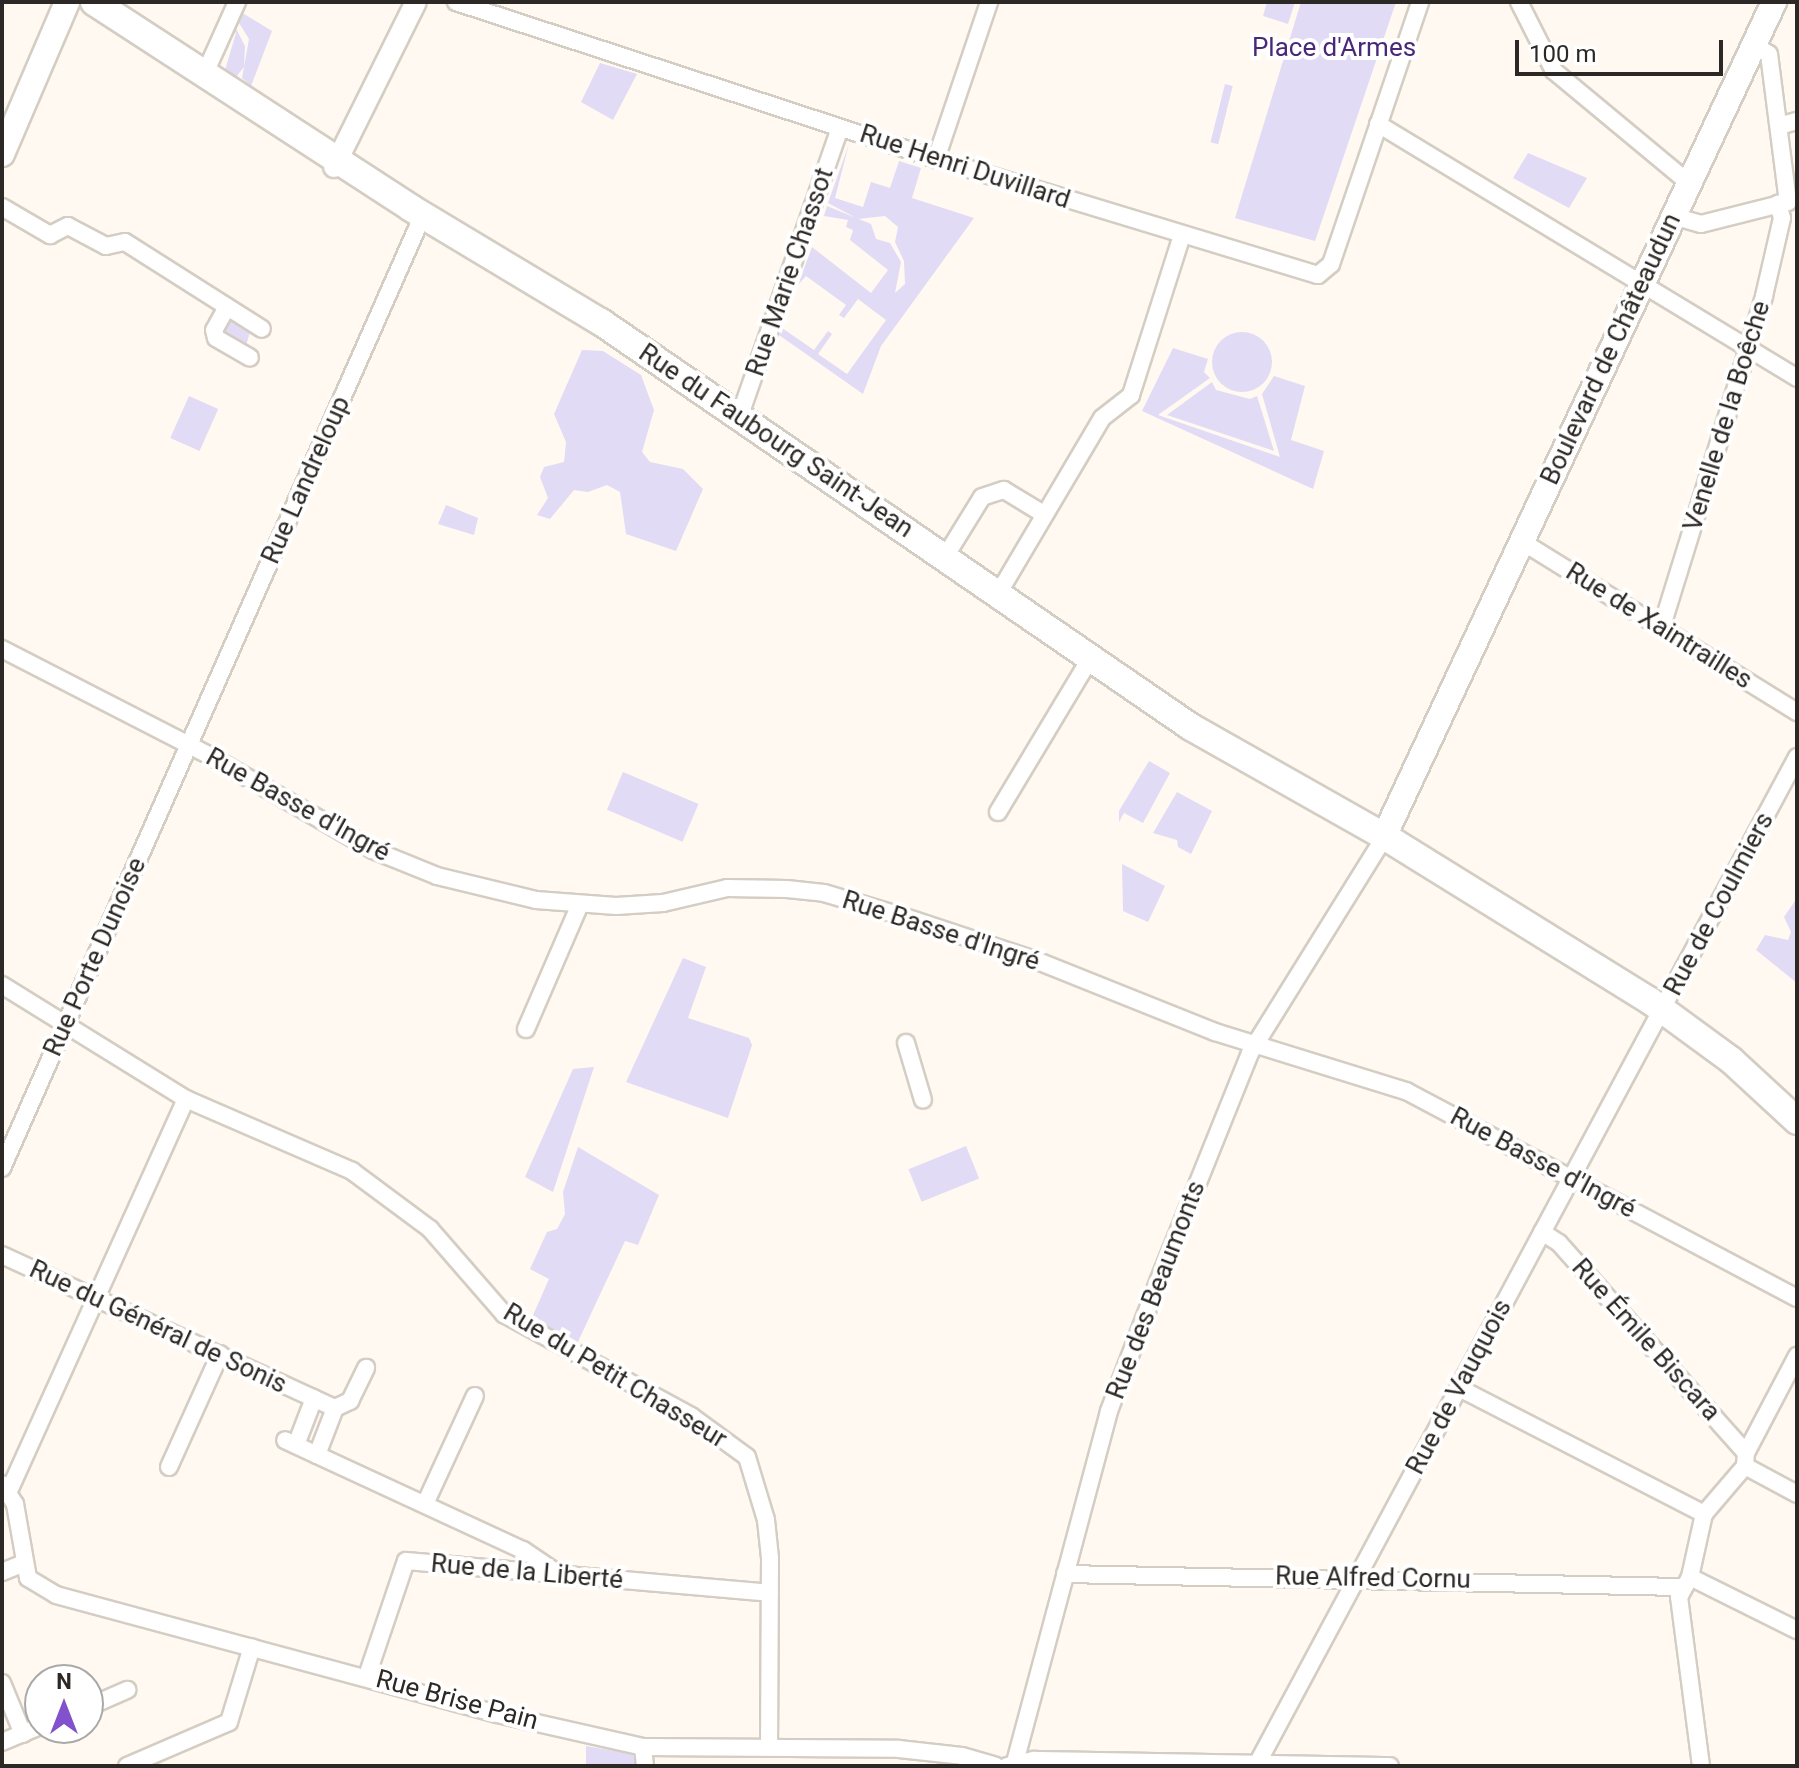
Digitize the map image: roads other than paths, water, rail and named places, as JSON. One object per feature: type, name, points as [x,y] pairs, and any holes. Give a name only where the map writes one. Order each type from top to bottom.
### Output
[{"type":"main road","name":"Boulevard de Châteaudun","points":[[1378,836],[1521,541],[1774,2]]},
{"type":"main road","points":[[76,4],[206,71],[335,155]]},
{"type":"main road","points":[[76,4],[335,155]]},
{"type":"main road","points":[[2,154],[76,4]]},
{"type":"main road","name":"Rue du Faubourg Saint-Jean","points":[[335,155],[423,215],[601,322],[740,415],[1263,778],[1378,836]]},
{"type":"main road","name":"Rue du Faubourg Saint-Jean","points":[[1206,736],[1663,1009],[1731,1060],[1797,1121]]},
{"type":"street","points":[[206,71],[237,2]]},
{"type":"street","points":[[335,155],[416,2]]},
{"type":"street","name":"Rue Henri Duvillard","points":[[456,2],[936,159],[1182,235],[1324,274],[1378,124]]},
{"type":"street","points":[[936,159],[989,2]]},
{"type":"street","points":[[1420,2],[1378,124],[1797,378]]},
{"type":"street","points":[[1519,2],[1554,71],[1689,183]]},
{"type":"street","name":"Venelle de la Boêche","points":[[1662,626],[1791,203],[1769,54],[1754,45]]},
{"type":"street","points":[[1779,126],[1797,121]]},
{"type":"street","name":"Rue Marie Chassot","points":[[740,415],[840,128]]},
{"type":"street","points":[[1673,216],[1701,224],[1791,203]]},
{"type":"street","points":[[2,207],[50,235],[68,226],[106,246],[125,242],[262,329]]},
{"type":"street","name":"Rue Landreloup","points":[[190,746],[423,215]]},
{"type":"street","points":[[998,594],[1029,548],[1052,495],[1063,489],[1102,418],[1131,395],[1182,235]]},
{"type":"street","points":[[227,307],[214,330],[216,338],[250,358]]},
{"type":"street","points":[[943,556],[982,497],[1004,490],[1042,513]]},
{"type":"street","name":"Rue de Xaintrailles","points":[[1521,541],[1797,712]]},
{"type":"street","name":"Rue Basse d'Ingré","points":[[2,649],[190,746],[373,850],[437,876],[494,892],[580,904],[663,903],[727,888],[824,893],[1035,960],[1141,1005],[1406,1091],[1797,1298]]},
{"type":"street","points":[[998,812],[1090,659]]},
{"type":"street","name":"Rue Porte Dunoise","points":[[2,1168],[190,746]]},
{"type":"street","name":"Rue de Coulmiers","points":[[1663,1009],[1797,757]]},
{"type":"street","name":"Rue des Beaumonts","points":[[1008,1765],[1120,1381],[1256,1043],[1378,836]]},
{"type":"street","points":[[526,1029],[580,904]]},
{"type":"street","name":"Rue du Petit Chasseur","points":[[2,985],[186,1099],[352,1171],[430,1229],[504,1314],[691,1416],[747,1457],[766,1520],[770,1593],[769,1745]]},
{"type":"street","name":"Rue de Vauquois","points":[[1257,1765],[1663,1009]]},
{"type":"street","points":[[906,1043],[923,1100]]},
{"type":"street","points":[[2,1572],[22,1564],[6,1488],[186,1099]]},
{"type":"street","name":"Rue Émile Biscara","points":[[1542,1232],[1559,1243],[1746,1459]]},
{"type":"street","name":"Rue du Général de Sonis","points":[[2,1255],[335,1408]]},
{"type":"street","points":[[169,1467],[220,1354]]},
{"type":"street","points":[[1701,1766],[1686,1582],[1704,1514],[1746,1459],[1797,1356]]},
{"type":"street","points":[[317,1455],[335,1408],[350,1401],[366,1368]]},
{"type":"street","points":[[1459,1388],[1704,1514]]},
{"type":"street","points":[[425,1504],[475,1396]]},
{"type":"street","points":[[314,1398],[290,1443],[523,1550],[560,1574]]},
{"type":"street","points":[[1746,1459],[1797,1494]]},
{"type":"street","name":"Rue de la Liberté","points":[[367,1676],[406,1561],[770,1593]]},
{"type":"street","name":"Rue Brise Pain","points":[[22,1564],[28,1578],[56,1595],[367,1676],[497,1714],[643,1747],[769,1745],[899,1758],[962,1756],[1008,1765],[1390,1766]]},
{"type":"street","name":"Rue Alfred Cornu","points":[[1065,1574],[1686,1582]]},
{"type":"street","points":[[1686,1582],[1797,1630]]},
{"type":"street","points":[[127,1766],[229,1722],[252,1647]]},
{"type":"street","points":[[2,1683],[23,1734],[2,1742]]},
{"type":"street","points":[[104,1700],[127,1690]]},
{"type":"street","points":[[643,1747],[645,1766]]},
{"type":"park label","name":"Place d'Armes","points":[[1334,48]]}]
